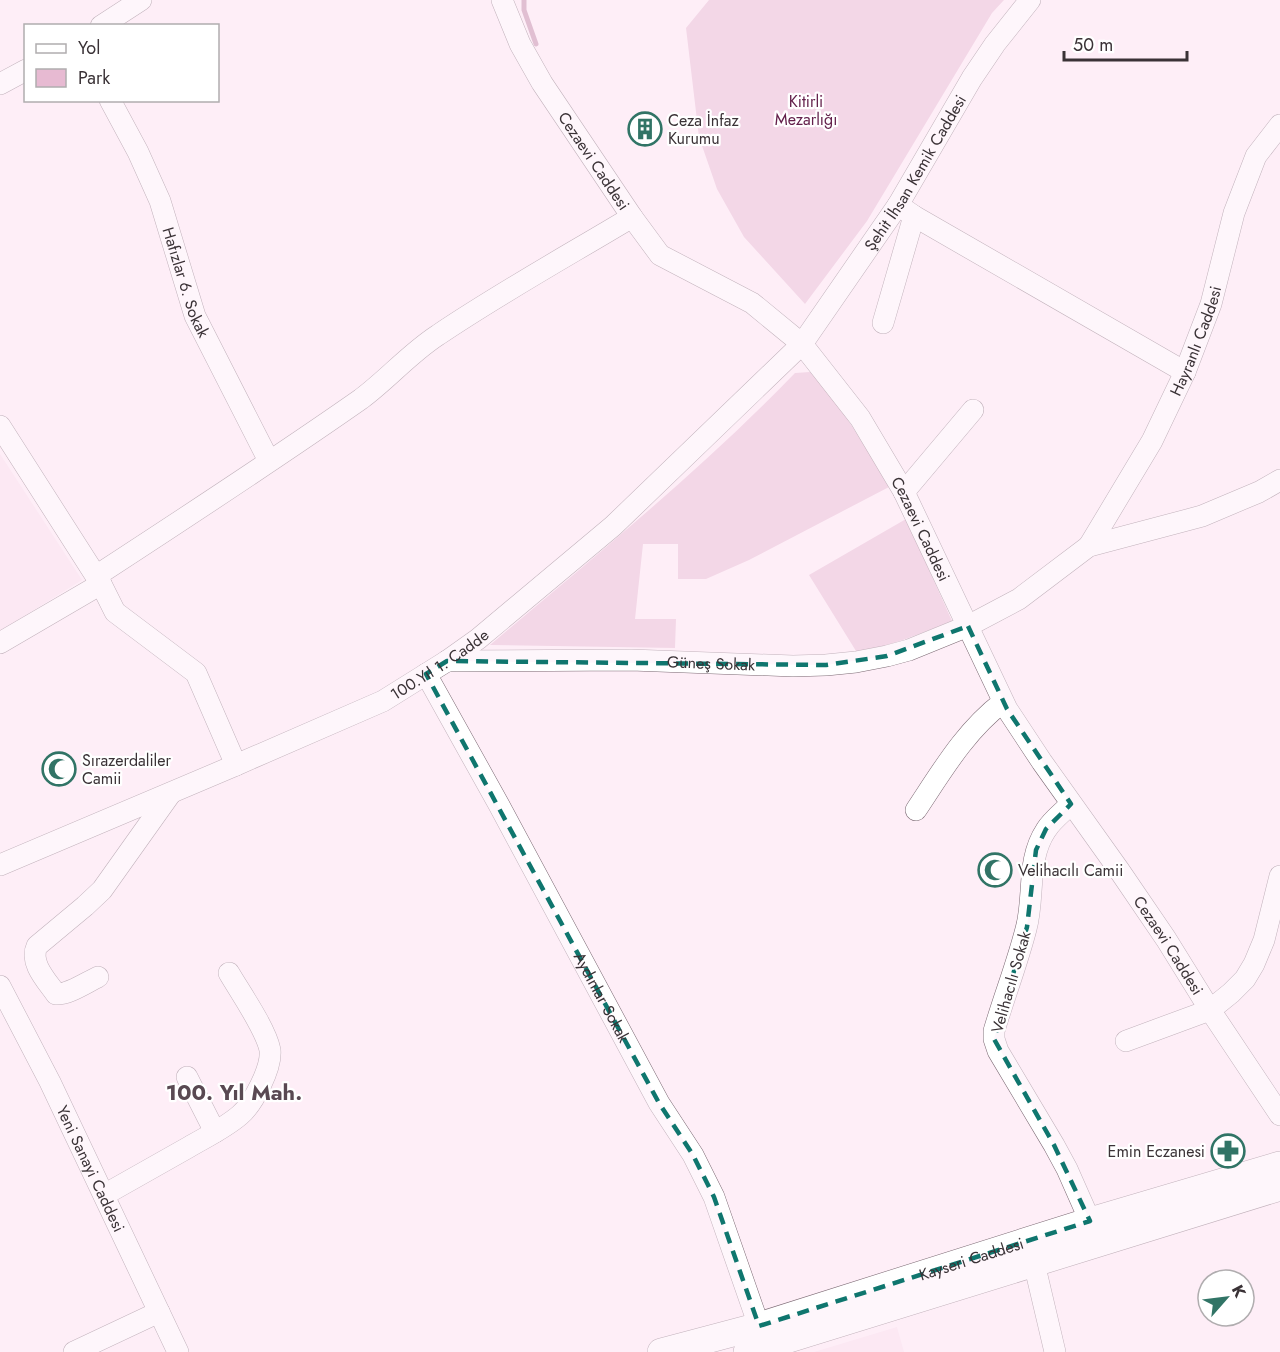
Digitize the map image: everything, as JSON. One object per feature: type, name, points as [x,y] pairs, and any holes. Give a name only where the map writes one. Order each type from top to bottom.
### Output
[{"type":"main road","name":"Kayseri Caddesi","points":[[760,1344],[1090,1221],[1280,1165]]},
{"type":"main road","name":"Kayseri Caddesi","points":[[661,1352],[760,1344],[1280,1187]]},
{"type":"street","points":[[104,24],[141,0]]},
{"type":"street","name":"Cezaevi Caddesi","points":[[502,0],[520,44],[542,83],[660,255],[752,303],[802,344],[860,418],[904,492],[1003,702],[1166,939],[1280,1115]]},
{"type":"street","name":"Şehit İhsan Kemik Caddesi","points":[[802,344],[906,211],[972,78],[995,44],[1030,0]]},
{"type":"street","points":[[0,84],[24,71]]},
{"type":"street","name":"Hafızlar 6. Sokak","points":[[111,102],[138,152],[160,201],[195,316],[269,461]]},
{"type":"street","name":"Hayranlı Caddesi","points":[[1089,546],[1152,441],[1185,372],[1211,304],[1234,213],[1256,156],[1280,125]]},
{"type":"street","points":[[883,323],[906,211],[1185,372]]},
{"type":"street","points":[[0,643],[99,580],[364,396],[435,337],[463,318],[632,217]]},
{"type":"street","name":"100.Yıl 1. Cadde","points":[[0,865],[383,701],[447,661],[478,639],[613,526],[802,344]]},
{"type":"street","points":[[904,492],[973,410]]},
{"type":"street","points":[[0,426],[99,580],[115,612],[196,673],[236,765]]},
{"type":"street","points":[[1089,546],[1202,516],[1259,492],[1280,480]]},
{"type":"street","name":"Güneş Sokak","points":[[447,661],[632,660],[782,666],[856,662],[909,650],[968,626],[1019,600],[1089,546]]},
{"type":"street","name":"Aydınlar Sokak","points":[[426,674],[659,1103],[693,1155],[714,1197],[760,1344]]},
{"type":"street","points":[[916,810],[957,748],[971,731],[1003,702]]},
{"type":"street","points":[[98,977],[61,995],[56,994],[36,964],[34,952],[37,946],[102,890],[171,792]]},
{"type":"street","name":"Velihacılı Sokak","points":[[1071,804],[1046,829],[1036,850],[1027,927],[994,1031],[994,1039],[1005,1064],[1058,1153],[1090,1221]]},
{"type":"street","points":[[1126,1041],[1210,1010],[1245,979],[1254,964],[1263,940],[1280,876]]},
{"type":"street","points":[[104,1194],[215,1132],[239,1116],[246,1109],[266,1076],[270,1052],[262,1031],[229,973]]},
{"type":"street","name":"Yeni Sanayi Caddesi","points":[[0,986],[55,1092],[178,1352]]},
{"type":"street","points":[[188,1077],[215,1132]]},
{"type":"street","points":[[1034,1263],[1055,1352]]},
{"type":"street","points":[[74,1352],[159,1312]]},
{"type":"highlighted area","points":[[968,626],[1007,709],[1071,804],[1046,829],[1036,850],[1027,927],[994,1039],[1054,1145],[1090,1221],[759,1326],[714,1197],[693,1155],[659,1103],[426,674],[447,661],[826,665],[887,656]]},
{"type":"shaded area","points":[[0,454],[82,580],[0,631]]},
{"type":"shaded area","points":[[897,1327],[904,1352],[814,1352]]},
{"type":"green space","name":"Kitirli Mezarlığı","points":[[709,0],[1004,0],[992,13],[867,221],[805,304],[744,237],[717,189],[699,137],[686,28]]},
{"type":"green space","points":[[810,372],[835,400],[889,487],[749,560],[706,579],[678,579],[678,544],[643,544],[635,619],[676,619],[675,648],[490,645],[684,479],[795,373]]},
{"type":"green space","points":[[906,519],[952,621],[892,644],[856,651],[809,575]]},
{"type":"waterway","points":[[524,0],[524,10],[536,44]]},
{"type":"place","name":"Ceza İnfaz Kurumu","points":[[645,129]]},
{"type":"place","name":"Sırazerdaliler Camii","points":[[59,769]]},
{"type":"place","name":"Velihacılı Camii","points":[[995,870]]},
{"type":"place","name":"Emin Eczanesi","points":[[1228,1151]]},
{"type":"district","name":"100. Yıl Mah.","points":[[234,1092]]}]
